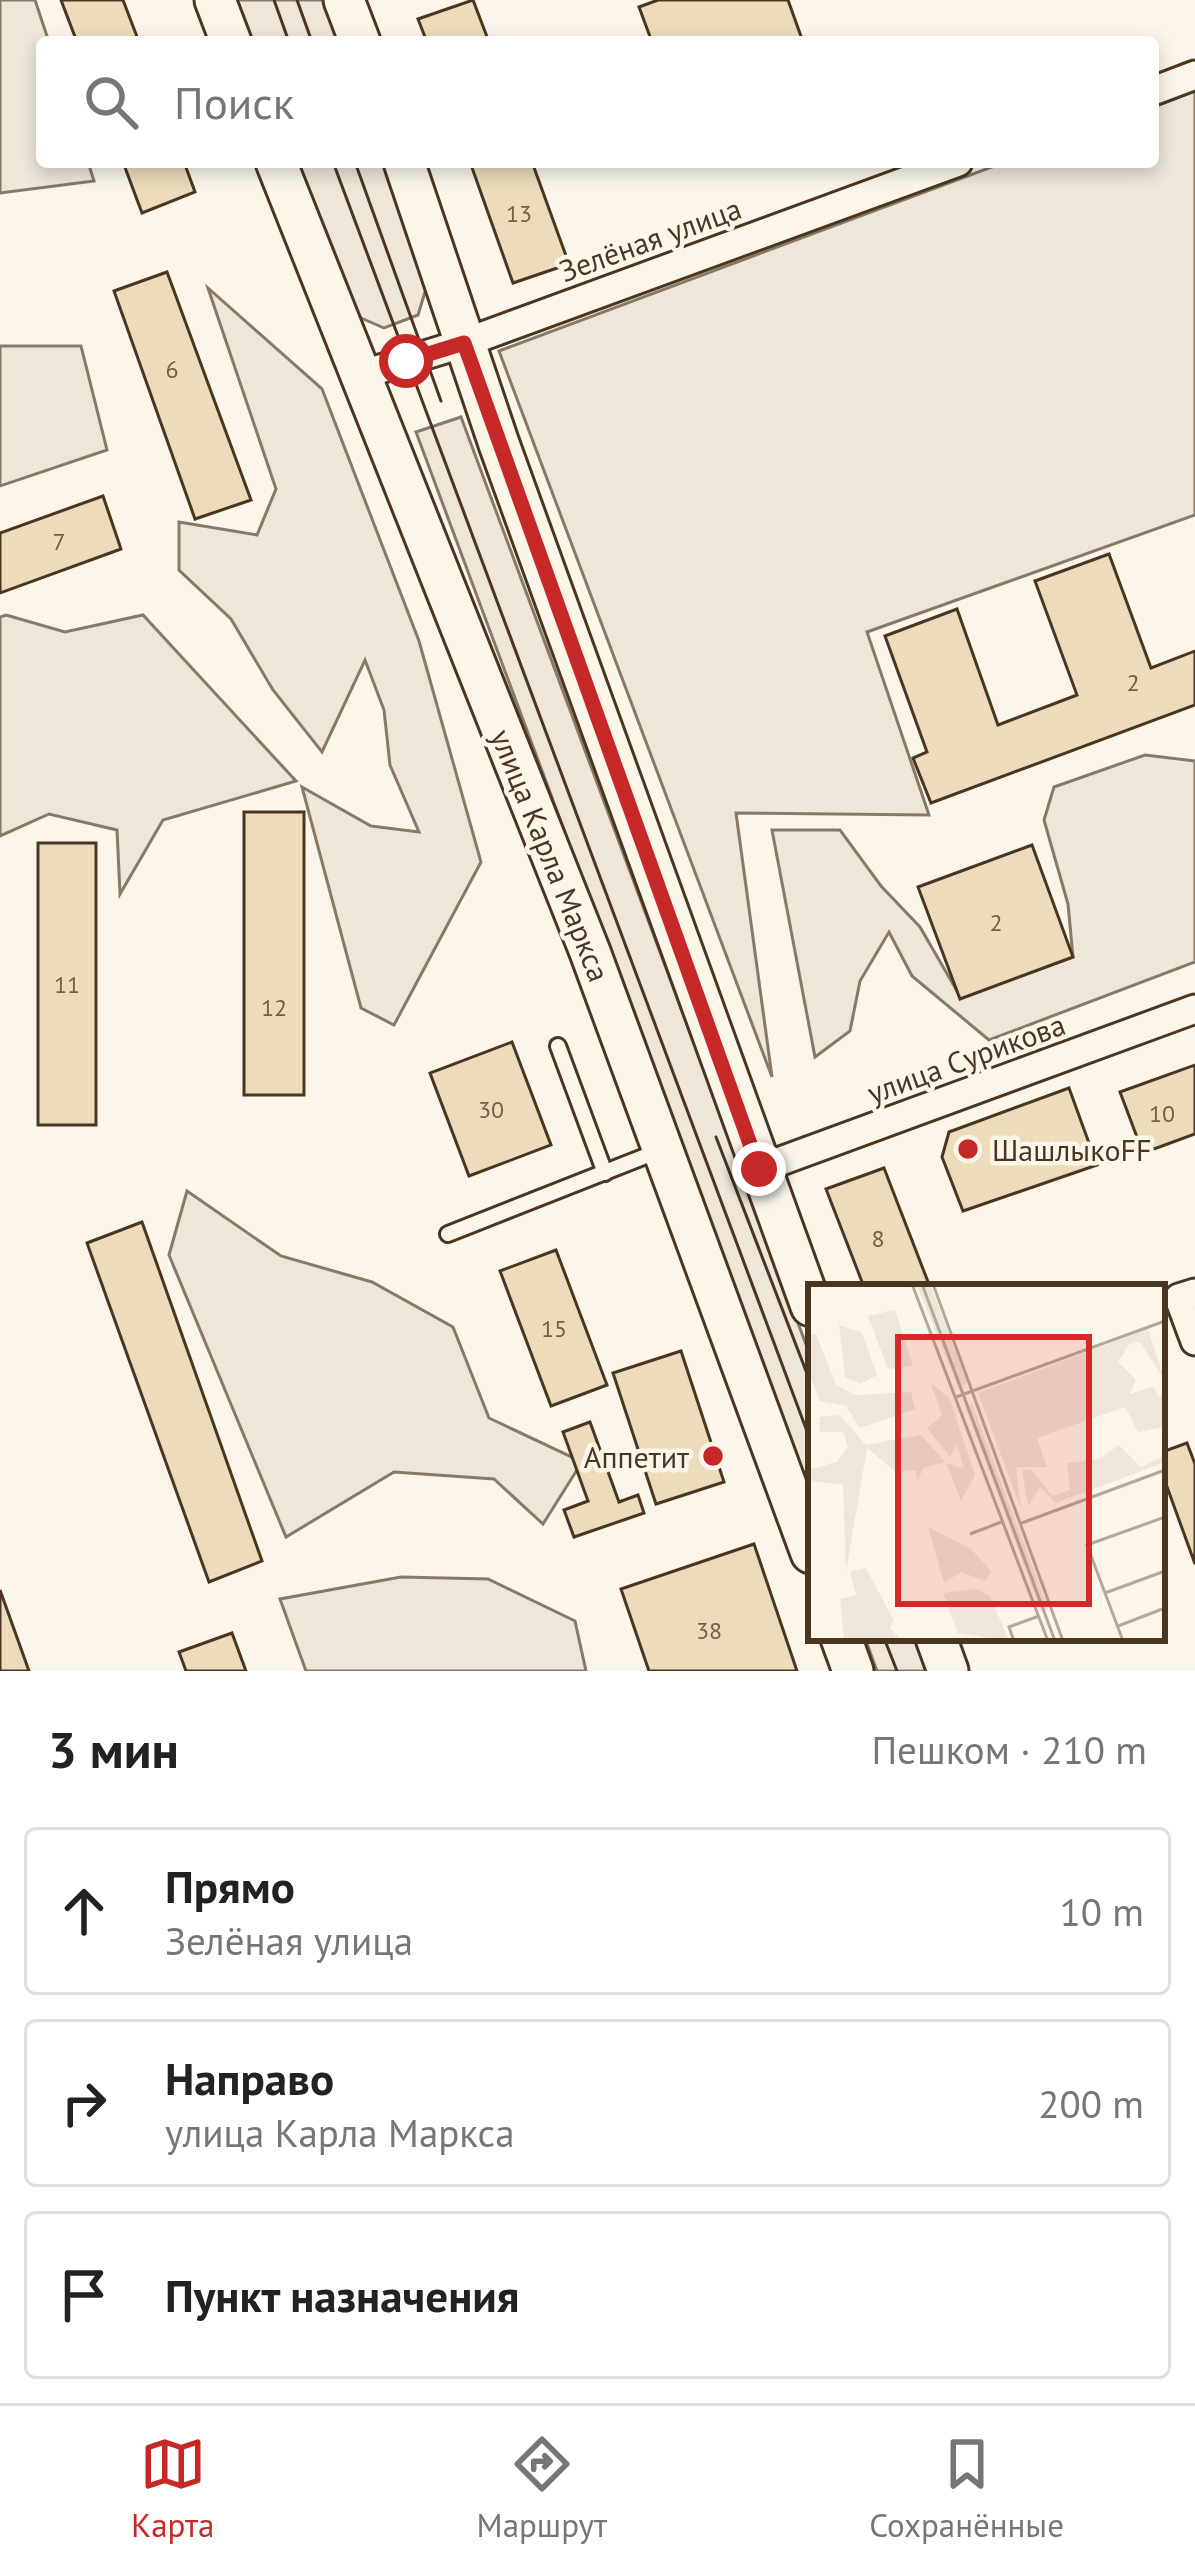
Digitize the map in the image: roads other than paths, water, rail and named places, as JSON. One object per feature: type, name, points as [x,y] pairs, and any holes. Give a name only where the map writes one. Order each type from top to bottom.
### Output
[{"type":"street","points":[[215,0],[229,36]]},
{"type":"street","points":[[344,0],[358,36]]},
{"type":"street","points":[[1159,89],[1195,75]]},
{"type":"street","name":"улица Карла Маркса","points":[[278,168],[364,374],[664,1149],[808,1545]]},
{"type":"street","points":[[406,168],[464,343],[808,1298]]},
{"type":"street","name":"Зелёная улица","points":[[364,374],[464,343],[942,168]]},
{"type":"street","name":"улица Сурикова","points":[[759,1169],[1195,1009]]},
{"type":"street","points":[[1195,1293],[1179,1298],[1195,1341]]},
{"type":"street","points":[[842,1641],[853,1671]]},
{"type":"street","points":[[937,1641],[948,1671]]},
{"type":"lane","points":[[558,1046],[605,1173]]},
{"type":"lane","points":[[448,1234],[664,1149]]},
{"type":"tram line","points":[[274,0],[287,36]]},
{"type":"tram line","points":[[297,0],[310,36]]},
{"type":"tram line","points":[[335,168],[808,1434]]},
{"type":"tram line","points":[[357,168],[441,401]]},
{"type":"tram line","points":[[716,1137],[808,1376]]},
{"type":"tram line","points":[[885,1641],[897,1671]]},
{"type":"place","name":"ШашлыкoFF","points":[[968,1149]]},
{"type":"place","name":"Аппетит","points":[[713,1456]]}]
